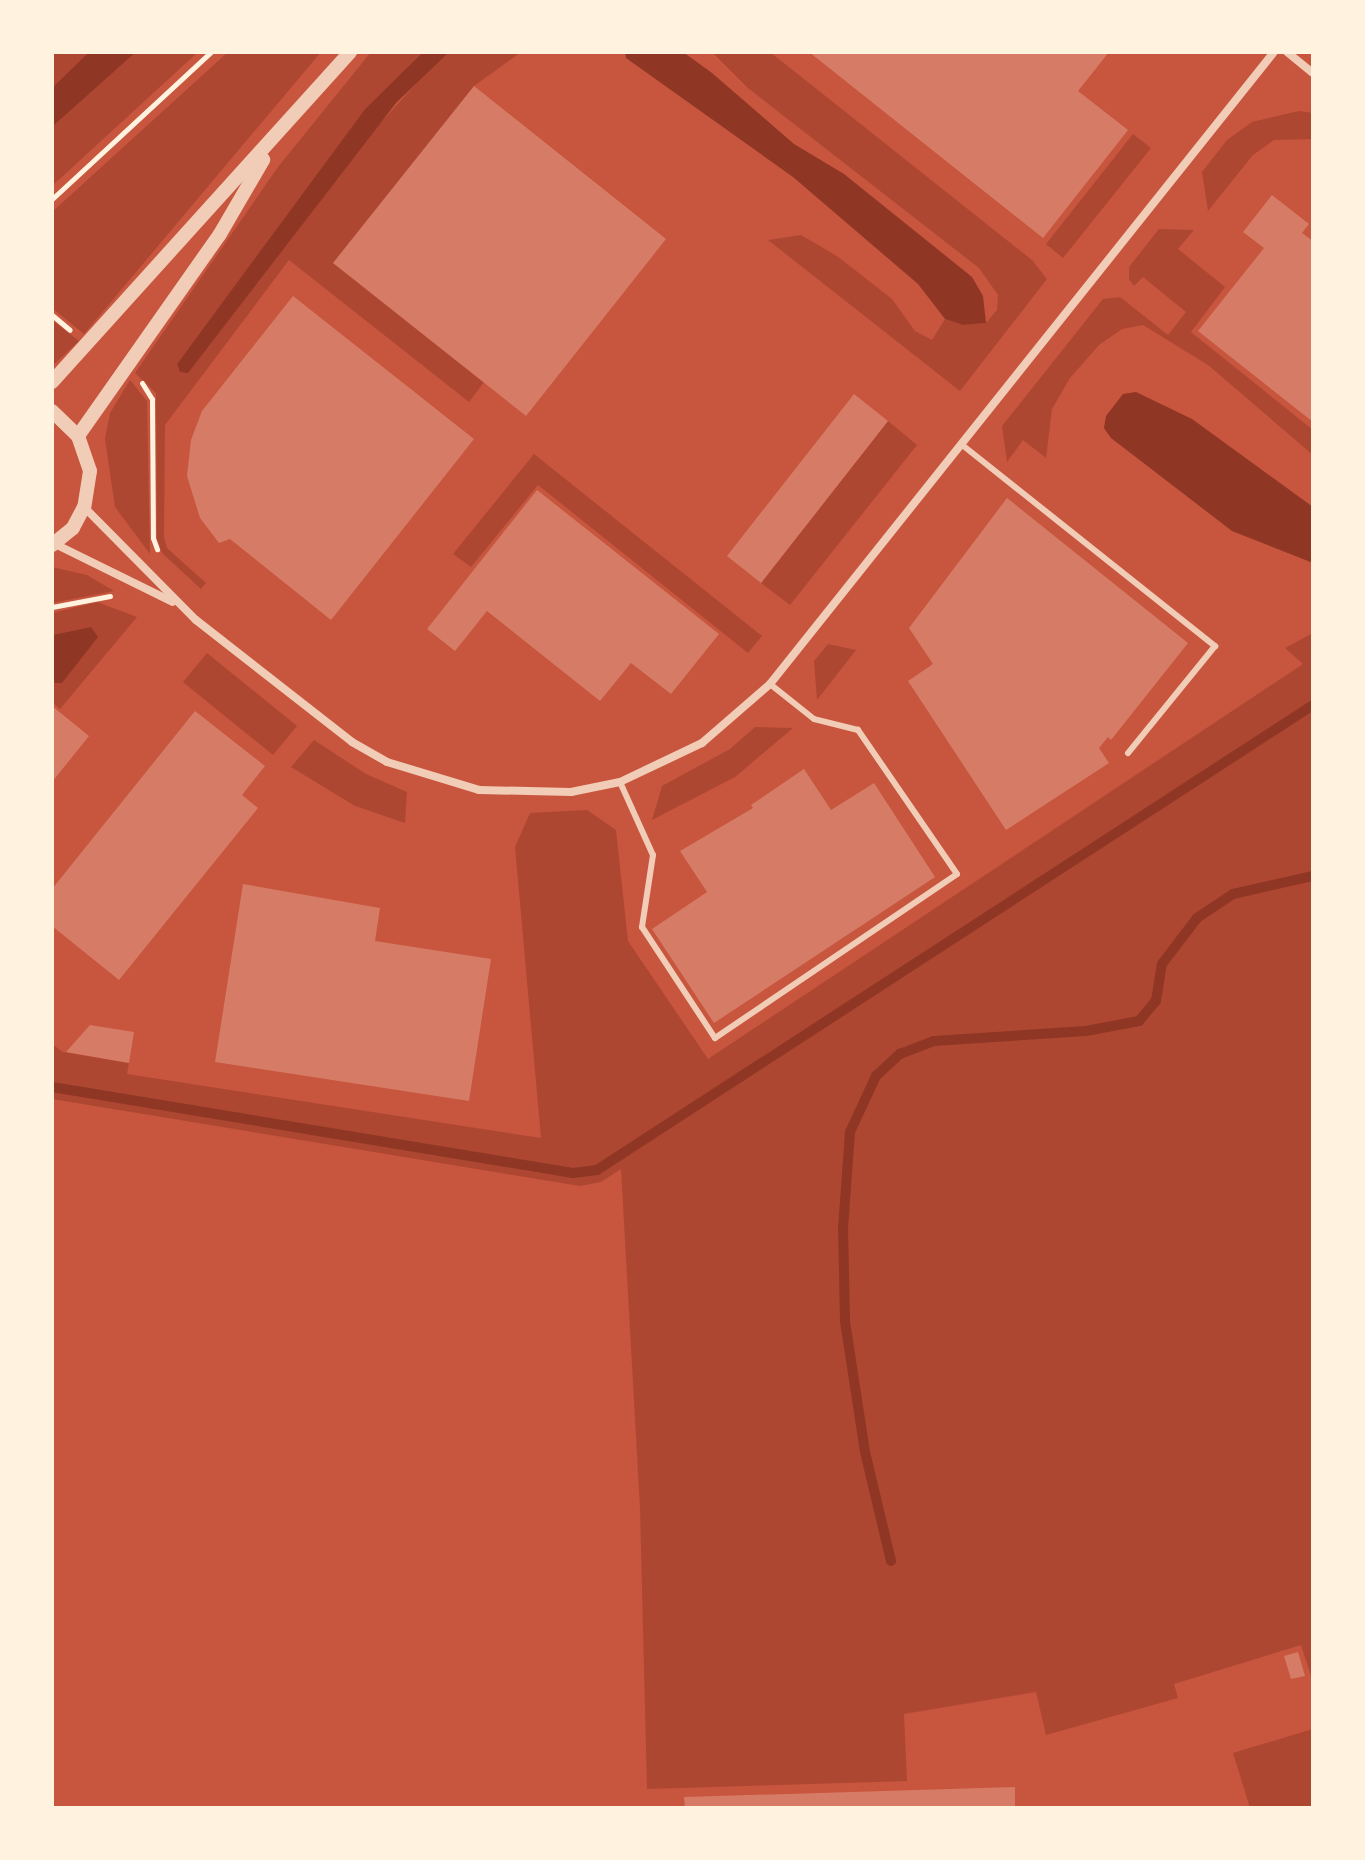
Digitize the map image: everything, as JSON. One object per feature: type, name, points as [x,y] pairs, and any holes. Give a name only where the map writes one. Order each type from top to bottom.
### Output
[{"type":"street","points":[[52,382],[197,217],[273,142],[350,52]]},
{"type":"street","points":[[84,507],[177,604],[317,716],[387,762],[479,790],[571,792],[620,782],[702,743],[770,684],[1274,52]]},
{"type":"street","points":[[1287,52],[1313,73]]},
{"type":"street","points":[[78,436],[220,234],[273,142]]},
{"type":"street","points":[[52,411],[78,436],[90,471],[84,507],[54,545],[177,604]]},
{"type":"lane","points":[[961,444],[1215,646],[1128,753]]},
{"type":"lane","points":[[620,782],[653,855],[642,927],[715,1038],[957,874],[858,730],[814,719],[770,684]]},
{"type":"path","points":[[52,199],[211,52]]},
{"type":"path","points":[[52,315],[87,344]]},
{"type":"path","points":[[126,369],[145,385],[152,399],[153,538],[162,564]]},
{"type":"shaded area","points":[[52,52],[89,52],[52,88]]},
{"type":"shaded area","points":[[89,52],[136,52],[52,127],[52,88]]},
{"type":"shaded area","points":[[136,52],[198,52],[52,186],[52,127]]},
{"type":"shaded area","points":[[228,52],[321,52],[84,334],[52,308],[52,212]]},
{"type":"shaded area","points":[[371,52],[423,52],[365,109],[177,364],[180,372],[188,372],[364,141],[434,64],[449,52],[521,52],[474,86],[484,382],[469,402],[289,260],[165,425],[164,537],[167,548],[206,583],[201,589],[162,553],[157,539],[156,393],[135,373],[278,167]]},
{"type":"shaded area","points":[[423,52],[449,52],[396,103],[188,373],[180,372],[177,364],[365,109]]},
{"type":"shaded area","points":[[625,52],[683,52],[712,73],[794,144],[844,174],[972,277],[983,296],[986,323],[963,325],[945,319],[918,284],[793,177],[626,58]]},
{"type":"shaded area","points":[[712,52],[770,52],[1032,260],[1047,279],[960,391],[768,240],[801,235],[837,256],[892,299],[915,331],[932,340],[945,319],[963,325],[986,323],[997,310],[998,295],[979,268],[748,88]]},
{"type":"shaded area","points":[[1299,111],[1313,113],[1313,139],[1274,140],[1253,155],[1208,211],[1202,172],[1227,140],[1252,122]]},
{"type":"shaded area","points":[[1133,134],[1151,148],[1063,258],[1046,244]]},
{"type":"shaded area","points":[[1159,229],[1194,230],[1178,249],[1225,287],[1191,332],[1313,430],[1313,455],[1208,365],[1143,325],[1122,329],[1099,345],[1070,378],[1052,409],[1046,458],[1023,440],[1007,462],[1002,426],[1103,299],[1120,297],[1168,335],[1186,312],[1143,277],[1134,286],[1129,279],[1129,267]]},
{"type":"shaded area","points":[[52,320],[79,341],[52,366]]},
{"type":"shaded area","points":[[130,380],[147,401],[150,554],[115,507],[105,439],[110,413]]},
{"type":"shaded area","points":[[1136,392],[1192,419],[1313,507],[1313,563],[1232,531],[1111,438],[1104,428],[1106,416],[1123,394]]},
{"type":"shaded area","points":[[888,421],[917,445],[790,605],[761,583]]},
{"type":"shaded area","points":[[534,454],[762,636],[748,653],[538,485],[471,567],[453,554]]},
{"type":"shaded area","points":[[52,567],[87,575],[114,591],[52,603]]},
{"type":"shaded area","points":[[97,602],[137,617],[60,709],[52,702],[52,683],[62,683],[91,627],[52,635],[52,613]]},
{"type":"shaded area","points":[[91,627],[98,637],[62,683],[52,683],[52,635]]},
{"type":"shaded area","points":[[1313,633],[1313,1682],[1301,1645],[1174,1684],[1178,1698],[1046,1735],[1036,1692],[904,1714],[907,1781],[647,1789],[640,1508],[621,1169],[601,1182],[580,1186],[52,1099],[52,1044],[63,1052],[129,1063],[127,1074],[541,1138],[515,847],[530,813],[587,810],[616,830],[628,941],[708,1059],[1303,664],[1285,648]]},
{"type":"shaded area","points":[[828,644],[856,650],[817,700],[814,661]]},
{"type":"shaded area","points":[[207,653],[297,726],[273,755],[183,682]]},
{"type":"shaded area","points":[[755,727],[793,728],[735,777],[652,820],[662,786],[730,749]]},
{"type":"shaded area","points":[[314,740],[366,774],[407,792],[405,823],[355,806],[291,767]]},
{"type":"shaded area","points":[[1313,1729],[1313,1808],[1250,1808],[1233,1753]]},
{"type":"building","points":[[809,52],[1109,52],[1078,91],[1128,130],[1043,238]]},
{"type":"building","points":[[474,86],[666,239],[526,416],[333,263]]},
{"type":"building","points":[[1272,195],[1309,224],[1302,233],[1313,241],[1313,422],[1198,331],[1264,248],[1243,232]]},
{"type":"building","points":[[293,296],[474,439],[331,620],[230,539],[219,543],[200,518],[187,476],[191,440],[202,411]]},
{"type":"building","points":[[854,394],[888,421],[761,583],[727,556]]},
{"type":"building","points":[[537,490],[719,634],[671,694],[631,663],[600,701],[487,611],[455,651],[427,629]]},
{"type":"building","points":[[1007,498],[1188,643],[1111,740],[1108,737],[1099,748],[1109,763],[1006,830],[908,681],[933,664],[909,628]]},
{"type":"building","points":[[52,706],[89,736],[52,782]]},
{"type":"building","points":[[195,711],[265,766],[242,795],[258,808],[119,980],[52,926],[52,889]]},
{"type":"building","points":[[804,769],[831,810],[874,783],[935,877],[714,1023],[652,929],[707,892],[680,851],[753,808],[751,805]]},
{"type":"building","points":[[243,884],[380,908],[375,941],[491,959],[469,1101],[215,1062]]},
{"type":"building","points":[[90,1025],[134,1032],[129,1063],[66,1052]]},
{"type":"building","points":[[1298,1652],[1305,1676],[1291,1679],[1284,1656]]},
{"type":"building","points":[[1015,1787],[1015,1808],[685,1808],[684,1797]]},
{"type":"waterway","points":[[52,1087],[573,1173],[597,1170],[1313,705]]},
{"type":"waterway","points":[[891,1561],[865,1452],[845,1321],[843,1229],[850,1132],[876,1076],[900,1054],[934,1041],[1086,1031],[1139,1021],[1156,1001],[1162,964],[1197,918],[1233,894],[1313,876]]}]
